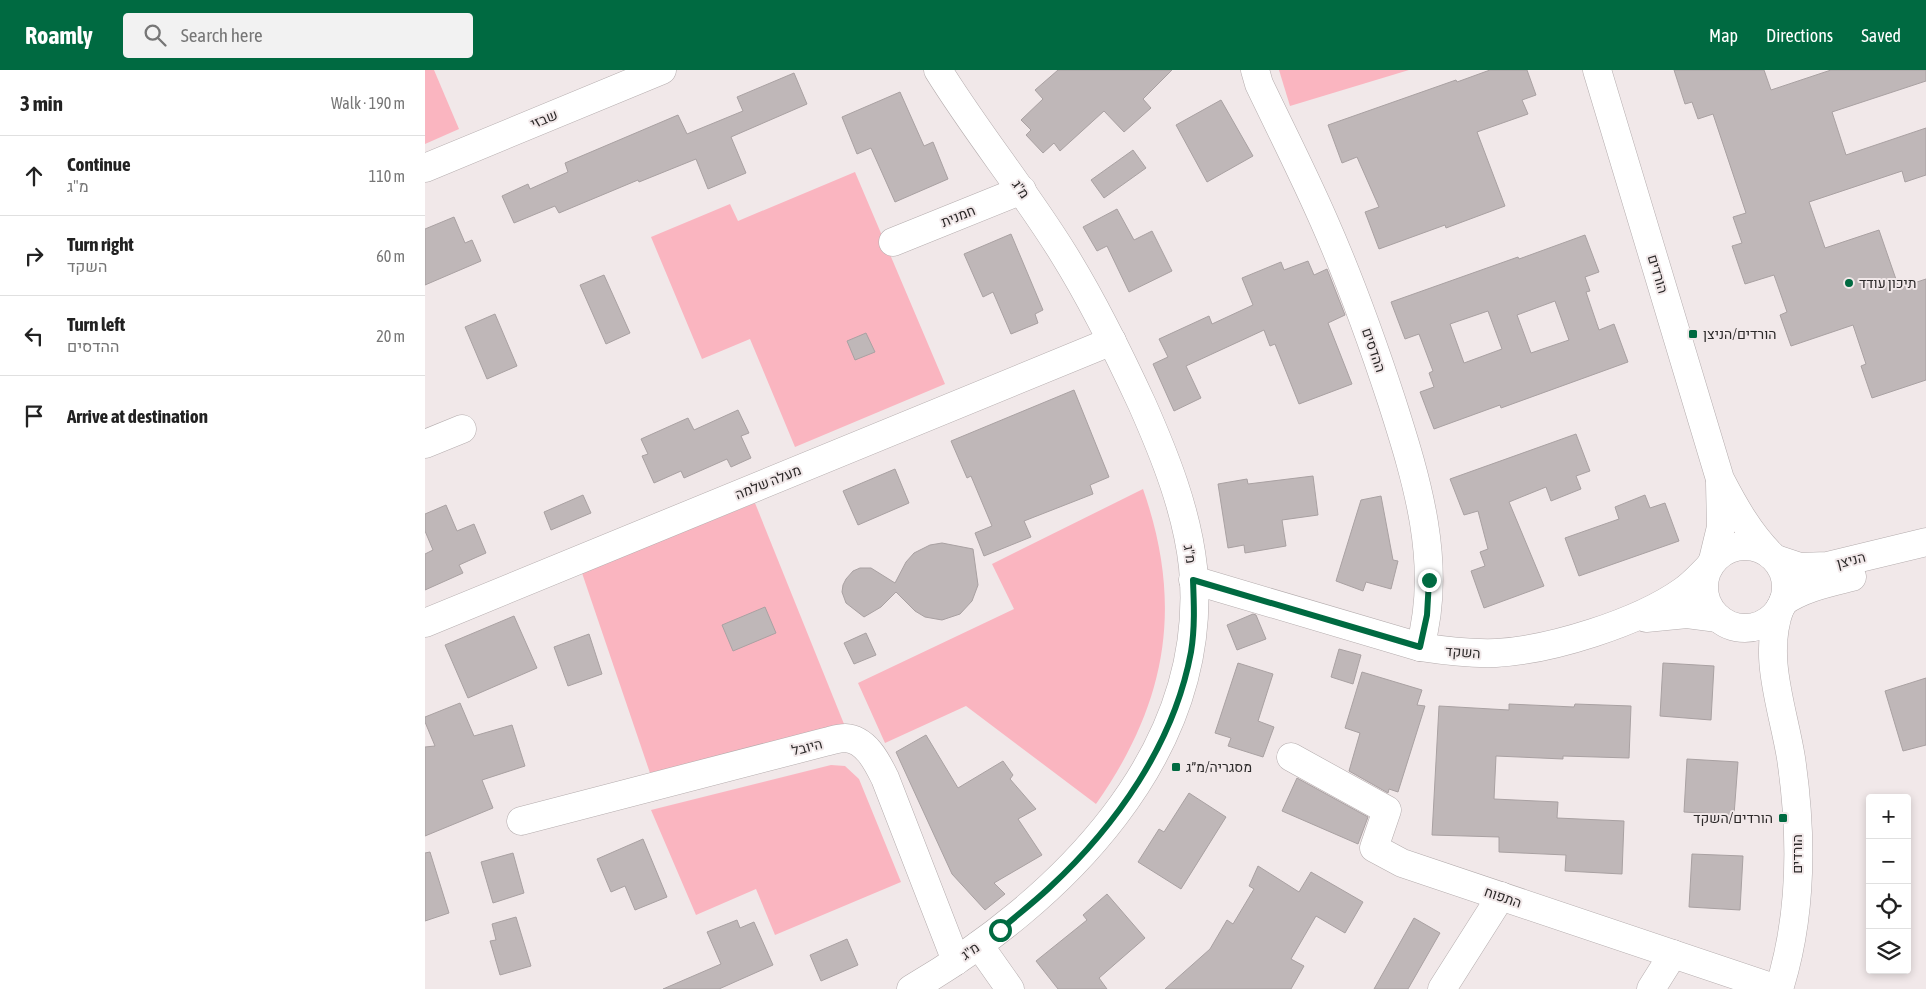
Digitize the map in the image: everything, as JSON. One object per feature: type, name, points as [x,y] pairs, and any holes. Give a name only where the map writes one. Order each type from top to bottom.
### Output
[{"type":"street","name":"שבזי","points":[[425,168],[662,70]]},
{"type":"street","name":"מ\"ג","points":[[911,989],[956,961],[1000,930],[1050,887],[1096,839],[1137,785],[1162,739],[1180,694],[1191,651],[1195,609],[1193,567],[1185,523],[1172,478],[1153,430],[1112,341],[1072,268],[1022,190],[938,70]]},
{"type":"street","name":"ההדסים","points":[[1255,70],[1259,84],[1323,220],[1353,290],[1385,379],[1414,473],[1425,528],[1428,563],[1427,615],[1420,647]]},
{"type":"street","name":"הורדים","points":[[1597,70],[1720,479],[1746,524],[1762,546],[1774,557]]},
{"type":"street","name":"חמנית","points":[[893,242],[1022,190]]},
{"type":"street","name":"מעלה שלמה","points":[[425,623],[1112,341]]},
{"type":"street","points":[[425,444],[462,429]]},
{"type":"street","name":"הורדים","points":[[1710,564],[1719,543],[1721,519],[1720,479]]},
{"type":"street","name":"הניצן","points":[[1774,557],[1795,566],[1821,567],[1926,542]]},
{"type":"street","points":[[1741,545],[1760,548],[1774,557],[1783,570],[1786,583],[1782,605],[1772,618],[1761,625],[1748,628],[1727,623],[1710,608],[1703,584],[1710,564],[1723,552],[1741,545]]},
{"type":"street","name":"הניצן","points":[[1782,605],[1796,594],[1812,588],[1926,559]]},
{"type":"street","name":"השקד","points":[[1193,580],[1420,647],[1474,654],[1519,651],[1561,642],[1619,622],[1674,597],[1690,586],[1710,564]]},
{"type":"street","name":"הורדים","points":[[1778,989],[1793,922],[1798,858],[1794,783],[1777,689],[1772,642],[1774,626],[1782,605]]},
{"type":"street","name":"השקד","points":[[1619,622],[1678,615],[1696,615],[1727,623]]},
{"type":"street","name":"הורדים","points":[[1727,623],[1755,650],[1777,689]]},
{"type":"street","name":"היובל","points":[[521,821],[815,744],[845,738],[862,744],[881,770],[956,961]]},
{"type":"street","name":"התפוח","points":[[1291,757],[1387,810],[1373,848],[1402,863],[1778,989]]},
{"type":"street","points":[[1442,989],[1501,896]]},
{"type":"street","points":[[979,945],[1010,989]]},
{"type":"street","points":[[1651,989],[1673,954]]},
{"type":"shaded area","points":[[425,70],[434,70],[459,129],[425,144]]},
{"type":"shaded area","points":[[1279,70],[1409,70],[1290,106]]},
{"type":"shaded area","points":[[855,172],[945,384],[795,447],[750,339],[702,359],[651,237],[730,204],[738,221]]},
{"type":"shaded area","points":[[1143,489],[1156,532],[1163,573],[1165,613],[1161,652],[1153,691],[1139,729],[1120,766],[1096,804],[966,706],[885,743],[858,683],[1014,609],[992,564]]},
{"type":"shaded area","points":[[755,503],[844,724],[650,773],[582,573]]},
{"type":"shaded area","points":[[831,765],[845,766],[859,779],[901,882],[775,935],[756,889],[696,915],[651,810]]},
{"type":"building","points":[[1058,70],[1172,70],[1143,99],[1151,108],[1124,132],[1104,111],[1060,151],[1054,143],[1043,153],[1026,135],[1031,130],[1021,120],[1043,99],[1035,90]]},
{"type":"building","points":[[1490,70],[1527,70],[1536,95],[1522,100],[1528,114],[1477,132],[1505,206],[1446,228],[1445,225],[1379,249],[1365,212],[1379,207],[1357,157],[1342,163],[1328,125]]},
{"type":"building","points":[[1674,70],[1764,70],[1771,90],[1831,70],[1926,70],[1926,81],[1832,112],[1846,155],[1926,128],[1926,175],[1905,182],[1902,171],[1809,202],[1825,248],[1879,230],[1899,288],[1926,279],[1926,380],[1872,398],[1861,366],[1866,364],[1853,325],[1791,346],[1780,315],[1787,312],[1774,275],[1745,284],[1732,246],[1742,243],[1733,217],[1746,213],[1713,114],[1698,119],[1692,102],[1685,104]]},
{"type":"building","points":[[794,73],[807,104],[731,137],[746,173],[708,189],[696,159],[639,182],[638,180],[559,213],[555,206],[514,223],[502,196],[528,184],[530,189],[568,172],[565,163],[678,115],[687,134],[743,111],[737,97]]},
{"type":"building","points":[[900,92],[924,146],[933,142],[948,179],[895,202],[871,148],[857,154],[842,117]]},
{"type":"building","points":[[1221,100],[1253,156],[1207,182],[1176,125]]},
{"type":"building","points":[[1133,150],[1146,168],[1104,198],[1091,180]]},
{"type":"building","points":[[1117,209],[1134,240],[1152,231],[1172,271],[1129,292],[1107,246],[1097,251],[1083,227]]},
{"type":"building","points":[[454,217],[465,243],[472,240],[481,261],[425,285],[425,229]]},
{"type":"building","points":[[1011,234],[1043,310],[1035,314],[1038,323],[1011,334],[993,292],[983,297],[964,254]]},
{"type":"building","points":[[1585,235],[1599,272],[1585,277],[1590,291],[1586,292],[1599,330],[1614,324],[1628,362],[1501,408],[1500,405],[1434,429],[1420,392],[1434,387],[1429,373],[1433,371],[1419,334],[1405,339],[1391,302],[1518,257],[1519,259]],"holes":[[[1555,301],[1569,340],[1531,353],[1517,315]],[[1488,311],[1502,349],[1464,363],[1450,324]]]},
{"type":"building","points":[[1308,261],[1314,275],[1327,269],[1345,315],[1328,323],[1352,384],[1299,404],[1275,344],[1270,346],[1264,330],[1186,366],[1201,398],[1174,411],[1153,364],[1168,357],[1159,339],[1209,316],[1212,324],[1253,305],[1242,278],[1281,262],[1284,270]]},
{"type":"building","points":[[604,275],[630,333],[606,344],[580,285]]},
{"type":"building","points":[[495,314],[517,366],[487,379],[465,327]]},
{"type":"building","points":[[866,333],[875,352],[855,360],[847,341]]},
{"type":"building","points":[[1074,390],[1109,477],[1090,485],[1093,494],[1024,521],[1031,537],[984,556],[975,533],[992,526],[971,476],[967,478],[951,441]]},
{"type":"building","points":[[738,410],[749,433],[741,436],[751,458],[731,467],[727,459],[684,478],[681,471],[654,483],[642,456],[648,454],[641,439],[688,418],[694,430]]},
{"type":"building","points":[[1576,434],[1590,471],[1576,476],[1581,489],[1551,501],[1546,487],[1509,502],[1544,586],[1484,608],[1471,571],[1485,566],[1480,552],[1488,549],[1478,511],[1464,515],[1450,479]]},
{"type":"building","points":[[895,469],[909,503],[858,525],[843,491]]},
{"type":"building","points":[[1313,476],[1318,515],[1282,520],[1286,546],[1245,553],[1244,545],[1228,548],[1218,484],[1247,479],[1248,484]]},
{"type":"building","points":[[583,495],[591,513],[551,530],[544,512]]},
{"type":"building","points":[[1645,495],[1650,508],[1665,503],[1679,541],[1579,576],[1565,538],[1619,519],[1615,507]]},
{"type":"building","points":[[1381,496],[1393,560],[1398,561],[1391,589],[1366,582],[1363,591],[1336,581],[1361,500]]},
{"type":"building","points":[[446,505],[457,531],[474,524],[486,553],[459,565],[463,573],[425,590],[425,554],[433,550],[425,531],[425,514]]},
{"type":"building","points":[[942,543],[973,549],[978,585],[972,601],[960,614],[942,620],[925,617],[915,611],[896,592],[881,607],[864,617],[846,603],[842,592],[843,585],[853,571],[860,568],[871,568],[895,583],[906,562],[914,553],[930,545]]},
{"type":"building","points":[[765,607],[776,633],[733,651],[722,625]]},
{"type":"building","points":[[1253,614],[1256,615],[1266,639],[1237,650],[1227,625]]},
{"type":"building","points":[[514,616],[537,668],[468,698],[445,645]]},
{"type":"building","points":[[866,633],[876,655],[854,664],[844,643]]},
{"type":"building","points":[[589,634],[602,674],[568,686],[554,647]]},
{"type":"building","points":[[1339,649],[1361,655],[1353,684],[1331,677]]},
{"type":"building","points":[[1238,663],[1273,674],[1258,721],[1274,727],[1263,757],[1228,746],[1231,738],[1215,733]]},
{"type":"building","points":[[1663,663],[1714,666],[1711,720],[1660,716]]},
{"type":"building","points":[[1362,672],[1422,690],[1417,705],[1425,706],[1398,792],[1389,789],[1388,793],[1349,771],[1360,733],[1345,728]]},
{"type":"building","points":[[1926,678],[1926,745],[1903,751],[1885,691]]},
{"type":"building","points":[[460,703],[474,736],[512,725],[525,766],[482,780],[493,808],[425,836],[425,747],[435,746],[425,722],[425,717]]},
{"type":"building","points":[[1509,704],[1574,707],[1575,704],[1631,706],[1629,758],[1563,756],[1563,759],[1496,756],[1494,799],[1558,802],[1557,818],[1624,821],[1622,874],[1565,871],[1566,855],[1499,852],[1499,837],[1432,835],[1439,706],[1509,710]]},
{"type":"building","points":[[926,735],[958,788],[1003,761],[1013,775],[1010,779],[1036,809],[1018,819],[1042,855],[994,883],[1005,894],[985,910],[952,874],[896,752]]},
{"type":"building","points":[[1687,759],[1738,762],[1734,815],[1684,812]]},
{"type":"building","points":[[1297,778],[1368,817],[1358,844],[1282,811]]},
{"type":"building","points":[[1189,793],[1226,817],[1181,889],[1138,862],[1159,829],[1164,832]]},
{"type":"building","points":[[643,839],[667,897],[635,910],[625,886],[611,892],[597,859]]},
{"type":"building","points":[[430,852],[449,913],[425,921],[425,853]]},
{"type":"building","points":[[513,853],[524,893],[493,903],[481,862]]},
{"type":"building","points":[[1692,854],[1743,856],[1740,910],[1689,907]]},
{"type":"building","points":[[1258,866],[1299,892],[1311,872],[1363,902],[1345,933],[1316,916],[1291,959],[1304,966],[1291,989],[1165,989],[1210,949],[1227,920],[1233,924],[1254,889],[1249,886]]},
{"type":"building","points":[[1107,894],[1145,938],[1099,978],[1107,989],[1058,989],[1036,961],[1087,920],[1083,915]]},
{"type":"building","points":[[516,917],[531,966],[500,975],[490,941],[496,940],[492,924]]},
{"type":"building","points":[[1414,918],[1440,933],[1408,989],[1374,989]]},
{"type":"building","points":[[737,920],[740,928],[754,922],[773,965],[719,989],[663,989],[721,964],[707,932]]},
{"type":"building","points":[[847,939],[858,965],[821,981],[810,955]]},
{"type":"place","name":"תיכון עודד","points":[[1849,283]]},
{"type":"place","name":"הורדים/הניצן","points":[[1693,334]]},
{"type":"place","name":"מסגריה/מ״ג","points":[[1176,767]]},
{"type":"place","name":"הורדים/השקד","points":[[1783,818]]},
{"type":"route","points":[[1000,930],[1050,887],[1096,839],[1137,785],[1162,739],[1180,694],[1191,651],[1195,609],[1193,580],[1420,647],[1425,631],[1429,580]]}]
